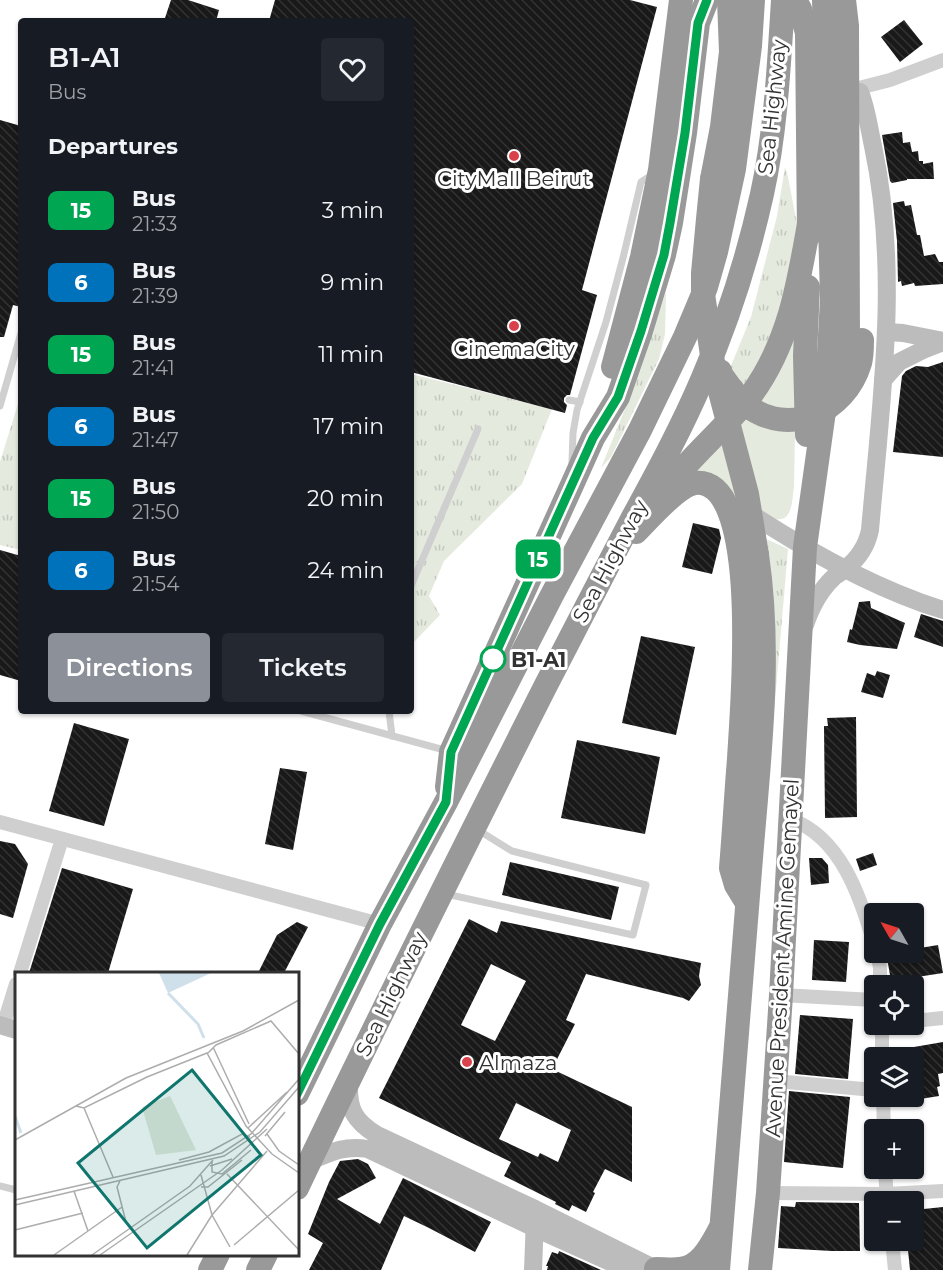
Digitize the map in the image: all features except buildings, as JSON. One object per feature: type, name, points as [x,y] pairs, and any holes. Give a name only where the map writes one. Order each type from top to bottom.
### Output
[{"type":"highway","points":[[446,802],[451,752],[593,438],[618,397],[641,331],[664,255],[685,133],[698,23],[707,0]]},
{"type":"highway","points":[[729,0],[731,52],[722,127],[712,179],[703,294],[712,352],[722,376],[744,404],[771,417],[787,420],[814,415],[833,404],[851,382],[860,362],[862,340],[860,90],[841,7]]},
{"type":"highway","name":"Sea Highway","points":[[298,1092],[380,924],[446,802],[673,365],[706,287],[734,169],[750,46],[753,0]]},
{"type":"highway","name":"Sea Highway","points":[[298,1186],[474,827],[674,440],[702,379],[746,258],[762,194],[768,159],[783,0]]},
{"type":"highway","points":[[795,0],[800,9],[807,43]]},
{"type":"highway","points":[[811,0],[807,43],[810,218],[806,356],[807,435],[815,470]]},
{"type":"highway","points":[[593,438],[642,257],[660,170],[679,6]]},
{"type":"highway","points":[[815,470],[835,417],[848,346],[841,7]]},
{"type":"highway","points":[[815,470],[827,390],[841,7]]},
{"type":"highway","points":[[577,624],[671,481],[712,440],[750,396],[773,360],[790,316],[810,218]]},
{"type":"highway","name":"Avenue President Amine Gemayel","points":[[712,352],[719,391],[747,494],[761,582],[764,649],[760,738],[718,1270]]},
{"type":"highway","name":"Avenue President Amine Gemayel","points":[[760,1270],[768,1193],[781,995],[805,547],[815,470]]},
{"type":"highway","points":[[636,532],[687,484],[702,483],[717,490],[733,523],[744,600],[744,671],[731,868],[736,885],[747,903]]},
{"type":"highway","points":[[658,1269],[680,1269],[699,1261],[711,1246],[721,1227]]},
{"type":"highway","points":[[210,1270],[218,1255]]},
{"type":"highway","points":[[258,1270],[266,1255]]},
{"type":"street","points":[[799,646],[804,626],[815,601],[835,576],[846,569],[861,552],[870,530],[887,332],[886,255],[878,171],[860,90],[943,60]]},
{"type":"street","points":[[887,332],[903,333],[943,342]]},
{"type":"street","points":[[883,380],[899,362],[943,342]]},
{"type":"street","points":[[717,490],[805,547],[846,569],[919,603],[943,610]]},
{"type":"street","points":[[790,819],[800,822],[817,833],[840,859],[864,914]]},
{"type":"street","points":[[0,822],[380,924]]},
{"type":"street","points":[[20,972],[62,839]]},
{"type":"street","points":[[7,1027],[15,989]]},
{"type":"street","points":[[781,995],[864,999]]},
{"type":"street","points":[[924,1020],[943,1018]]},
{"type":"street","points":[[349,1079],[348,1101],[352,1110],[358,1120],[376,1135],[658,1269]]},
{"type":"street","points":[[775,1081],[864,1089]]},
{"type":"street","points":[[310,1161],[344,1148],[368,1149],[628,1270]]},
{"type":"street","points":[[924,1193],[943,1191]]},
{"type":"street","points":[[768,1193],[864,1197]]},
{"type":"street","points":[[533,1270],[535,1209]]},
{"type":"street","points":[[893,1251],[895,1270]]},
{"type":"lane","points":[[572,485],[573,433],[580,402],[606,322],[641,182],[660,170]]},
{"type":"lane","points":[[0,406],[18,343]]},
{"type":"lane","points":[[569,400],[580,402]]},
{"type":"lane","points":[[414,579],[478,429]]},
{"type":"lane","points":[[312,714],[451,752]]},
{"type":"lane","points":[[389,714],[392,736]]},
{"type":"lane","points":[[441,893],[633,935],[646,885],[512,851],[474,827]]},
{"type":"lane","points":[[0,1186],[15,1190]]},
{"type":"green space","points":[[785,167],[797,224],[789,297],[744,392],[728,373],[751,317],[777,216]]},
{"type":"green space","points":[[666,292],[665,334],[659,359],[611,457],[601,468],[629,399]]},
{"type":"green space","points":[[797,317],[794,487],[789,513],[782,519],[776,519],[705,477],[689,477]]},
{"type":"green space","points":[[414,375],[552,409],[522,484],[444,561],[429,596],[440,615],[414,642]]},
{"type":"green space","points":[[18,404],[18,549],[0,545],[0,462]]},
{"type":"green space","points":[[760,536],[788,549],[774,712]]},
{"type":"bus line","name":"15","points":[[298,1092],[380,924],[446,802],[451,752],[593,438],[618,397],[664,255],[685,133],[698,23],[707,0]]},
{"type":"place","name":"CityMall Beirut","points":[[514,156]]},
{"type":"place","name":"CinemaCity","points":[[514,326]]},
{"type":"place","name":"B1-A1","points":[[493,659]]},
{"type":"place","name":"Almaza","points":[[467,1062]]}]
